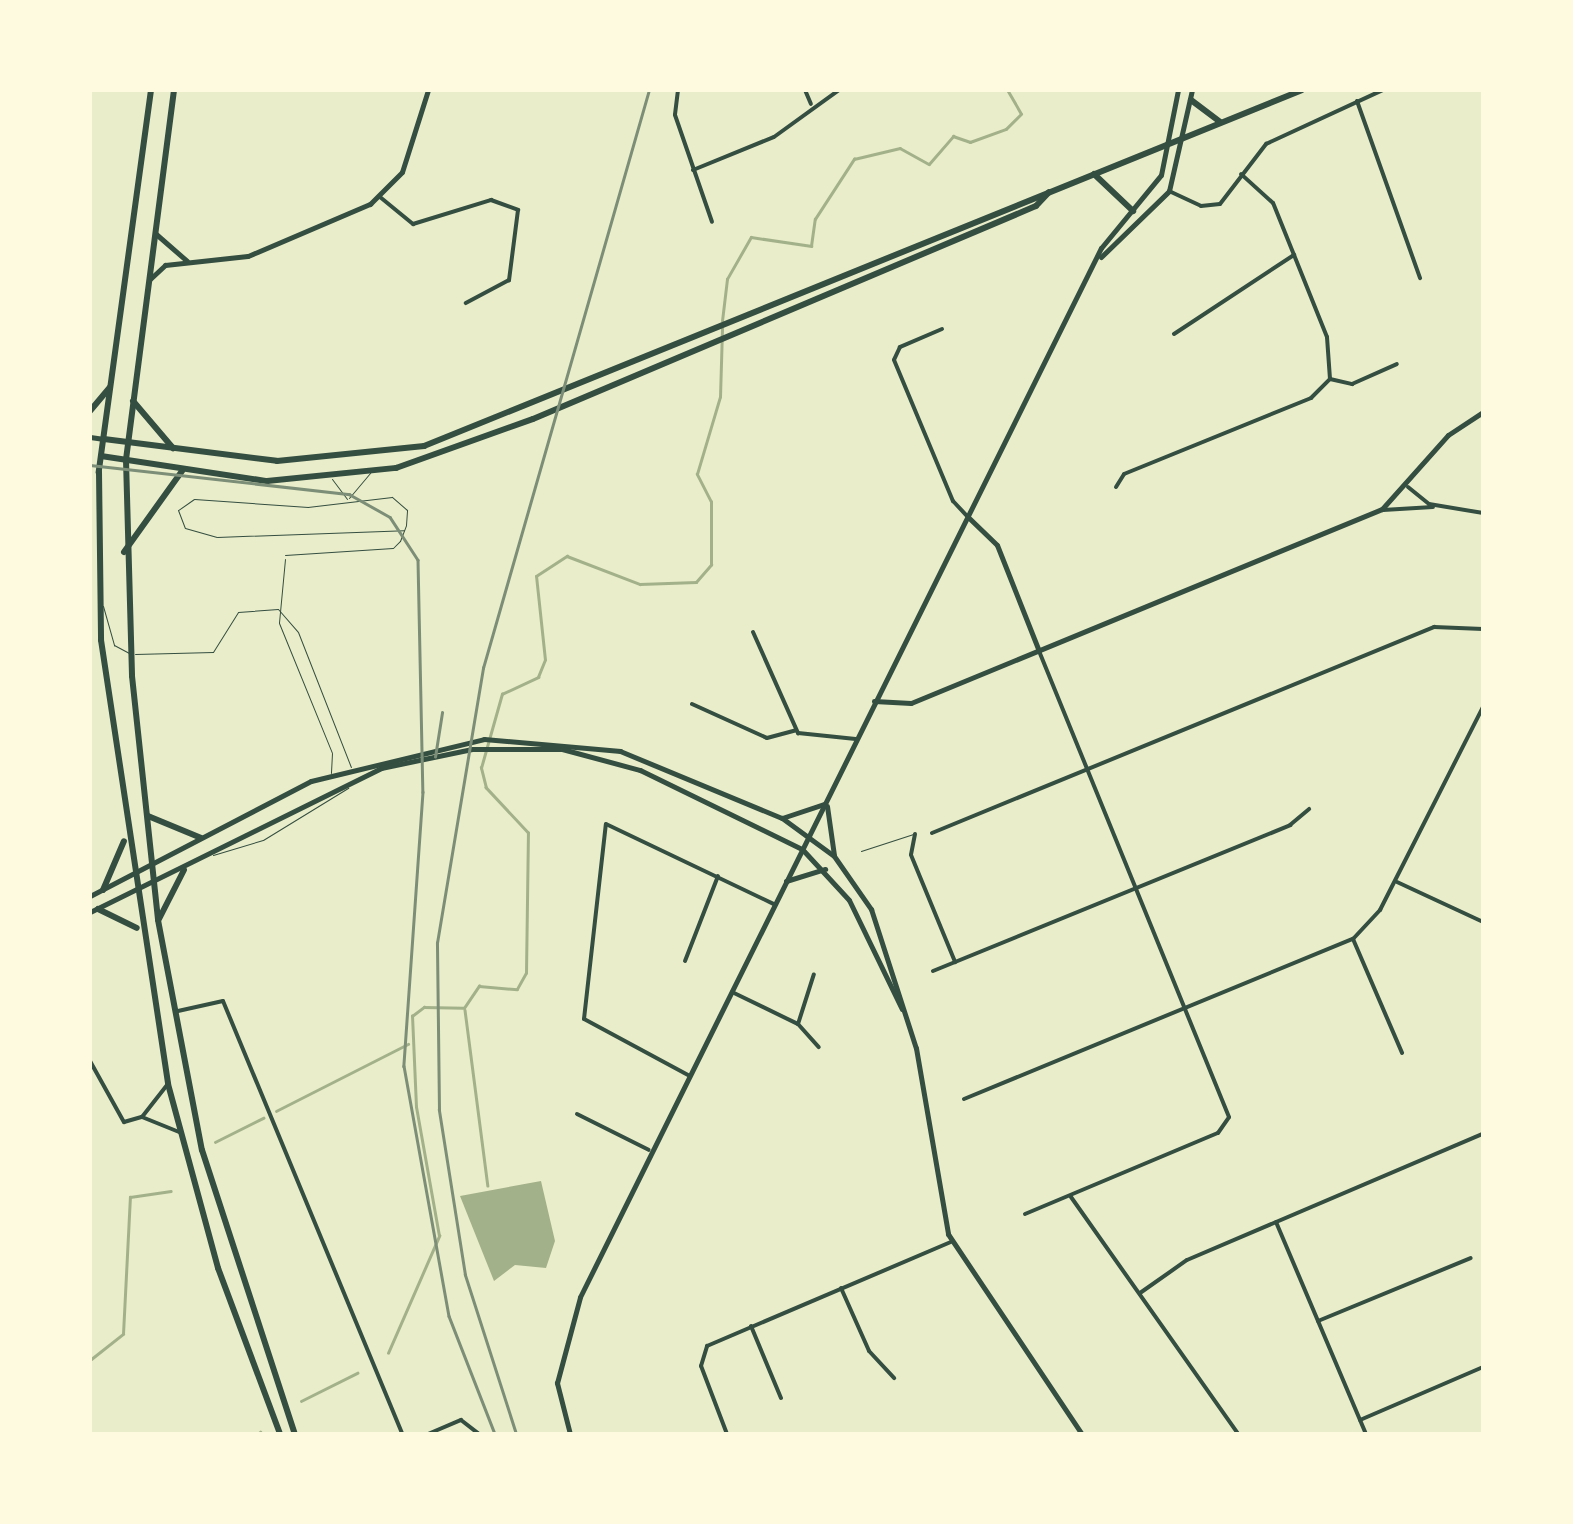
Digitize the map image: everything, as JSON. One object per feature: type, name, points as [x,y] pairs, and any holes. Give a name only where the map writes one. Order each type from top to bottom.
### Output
[{"type":"main road","points":[[151,90],[101,456],[99,596],[130,876],[168,1084],[180,1132],[280,1434]]},
{"type":"main road","points":[[174,90],[127,442],[124,552],[130,654],[158,920],[173,1011],[234,1266],[296,1434]]},
{"type":"main road","points":[[147,282],[187,260],[248,256],[380,197],[408,160],[428,90]]},
{"type":"main road","points":[[570,1434],[558,1396],[562,1348],[650,1150],[1101,257],[1154,187],[1170,142],[1178,90]]},
{"type":"main road","points":[[1101,257],[1169,191],[1186,136],[1192,90]]},
{"type":"main road","points":[[90,437],[290,461],[424,446],[742,313],[1302,90]]},
{"type":"main road","points":[[1191,100],[1221,123]]},
{"type":"main road","points":[[1093,174],[1134,210]]},
{"type":"main road","points":[[90,454],[183,470],[332,479],[370,473],[532,420],[715,337],[1036,206],[1050,192]]},
{"type":"main road","points":[[154,230],[187,260]]},
{"type":"main road","points":[[90,410],[110,386]]},
{"type":"main road","points":[[132,400],[174,449]]},
{"type":"main road","points":[[874,701],[910,703],[1378,511],[1408,488],[1448,435],[1483,412]]},
{"type":"main road","points":[[124,552],[183,470]]},
{"type":"main road","points":[[90,488],[98,501]]},
{"type":"main road","points":[[968,517],[997,545],[1039,651]]},
{"type":"main road","points":[[90,896],[273,798],[331,774],[458,742],[583,743],[666,766],[782,818],[810,834],[834,856],[871,909],[910,1025],[934,1192],[951,1242],[1082,1434]]},
{"type":"main road","points":[[94,910],[184,870],[282,814],[424,757],[513,747],[582,752],[640,770],[802,849],[824,869],[910,1025]]},
{"type":"main road","points":[[782,818],[827,803]]},
{"type":"main road","points":[[827,803],[834,856]]},
{"type":"main road","points":[[148,816],[201,838]]},
{"type":"main road","points":[[103,890],[125,840]]},
{"type":"main road","points":[[786,880],[824,869]]},
{"type":"main road","points":[[158,920],[184,870]]},
{"type":"main road","points":[[94,910],[138,929]]},
{"type":"street","points":[[678,90],[675,116],[712,222]]},
{"type":"street","points":[[805,90],[811,104]]},
{"type":"street","points":[[693,170],[774,137],[811,104],[840,90]]},
{"type":"street","points":[[1169,191],[1212,207],[1275,138],[1384,90]]},
{"type":"street","points":[[1357,101],[1420,278]]},
{"type":"street","points":[[1116,487],[1124,474],[1311,398],[1330,379],[1330,347],[1267,192],[1240,174]]},
{"type":"street","points":[[380,197],[413,224],[492,200],[518,210],[508,280],[466,303]]},
{"type":"street","points":[[1174,334],[1294,255]]},
{"type":"street","points":[[942,329],[900,347],[894,360],[953,501],[968,517]]},
{"type":"street","points":[[1330,379],[1352,384],[1397,364]]},
{"type":"street","points":[[1408,488],[1444,507]]},
{"type":"street","points":[[1378,511],[1444,507],[1483,512]]},
{"type":"street","points":[[932,833],[1441,624],[1483,629]]},
{"type":"street","points":[[753,632],[796,730]]},
{"type":"street","points":[[1026,1214],[1226,1126],[1228,1109],[1039,651]]},
{"type":"street","points":[[692,704],[767,738],[796,730],[856,739]]},
{"type":"street","points":[[964,1099],[1354,939],[1395,881],[1483,707]]},
{"type":"street","points":[[933,971],[1138,888],[1310,809]]},
{"type":"street","points":[[690,1076],[584,1019],[606,824],[774,904]]},
{"type":"street","points":[[915,834],[911,857],[955,962]]},
{"type":"street","points":[[685,961],[718,876]]},
{"type":"street","points":[[1395,881],[1483,922]]},
{"type":"street","points":[[1354,939],[1402,1052]]},
{"type":"street","points":[[798,1024],[814,974]]},
{"type":"street","points":[[731,991],[798,1024],[820,1048]]},
{"type":"street","points":[[173,1011],[224,1001],[402,1434]]},
{"type":"street","points":[[90,1061],[117,1118],[142,1117],[180,1132]]},
{"type":"street","points":[[142,1117],[168,1084]]},
{"type":"street","points":[[578,1114],[650,1150]]},
{"type":"street","points":[[1140,1293],[1187,1260],[1483,1134]]},
{"type":"street","points":[[1070,1195],[1238,1434]]},
{"type":"street","points":[[1276,1222],[1366,1434]]},
{"type":"street","points":[[728,1434],[701,1366],[704,1349],[951,1242]]},
{"type":"street","points":[[1318,1321],[1470,1258]]},
{"type":"street","points":[[841,1288],[869,1351],[894,1378]]},
{"type":"street","points":[[751,1326],[781,1398]]},
{"type":"street","points":[[1360,1420],[1483,1367]]},
{"type":"street","points":[[428,1434],[461,1420],[479,1434]]},
{"type":"lane","points":[[348,502],[370,473]]},
{"type":"lane","points":[[332,479],[348,502]]},
{"type":"lane","points":[[285,555],[391,549],[404,530],[401,500],[194,500],[178,510],[181,525],[198,534],[284,540],[404,530]]},
{"type":"lane","points":[[284,540],[278,609],[293,660],[332,753],[331,774]]},
{"type":"lane","points":[[99,596],[114,645],[130,654],[213,652],[236,614],[278,609]]},
{"type":"lane","points":[[210,855],[262,840],[336,803],[349,786],[347,746],[278,609]]},
{"type":"lane","points":[[861,851],[915,834],[932,833]]},
{"type":"shaded area","points":[[541,1181],[555,1241],[546,1268],[515,1265],[494,1281],[460,1196]]},
{"type":"waterway","points":[[722,321],[727,279],[751,237],[811,246],[815,219],[854,159],[900,148],[929,164],[953,136],[970,142],[1006,129],[1021,114],[1007,90]]},
{"type":"waterway","points":[[464,1008],[479,986],[517,989],[526,973],[528,833],[486,788],[481,768],[502,694],[538,677],[545,660],[536,576],[567,556],[640,584],[696,582],[711,565],[711,502],[697,474],[720,397],[722,329]]},
{"type":"waterway","points":[[388,1353],[439,1236],[416,1107],[412,1016],[424,1007],[463,1008]]},
{"type":"waterway","points":[[465,1010],[488,1186]]},
{"type":"waterway","points":[[276,1111],[408,1044]]},
{"type":"waterway","points":[[215,1142],[263,1118]]},
{"type":"waterway","points":[[90,1360],[123,1334],[130,1197],[171,1191]]},
{"type":"waterway","points":[[301,1401],[357,1373]]},
{"type":"railway","points":[[516,1434],[465,1275],[439,1110],[437,943],[483,668],[649,90]]},
{"type":"railway","points":[[90,465],[349,494],[390,517],[418,560],[423,792],[404,1066],[449,1316],[495,1434]]},
{"type":"railway","points":[[435,757],[442,713]]}]
